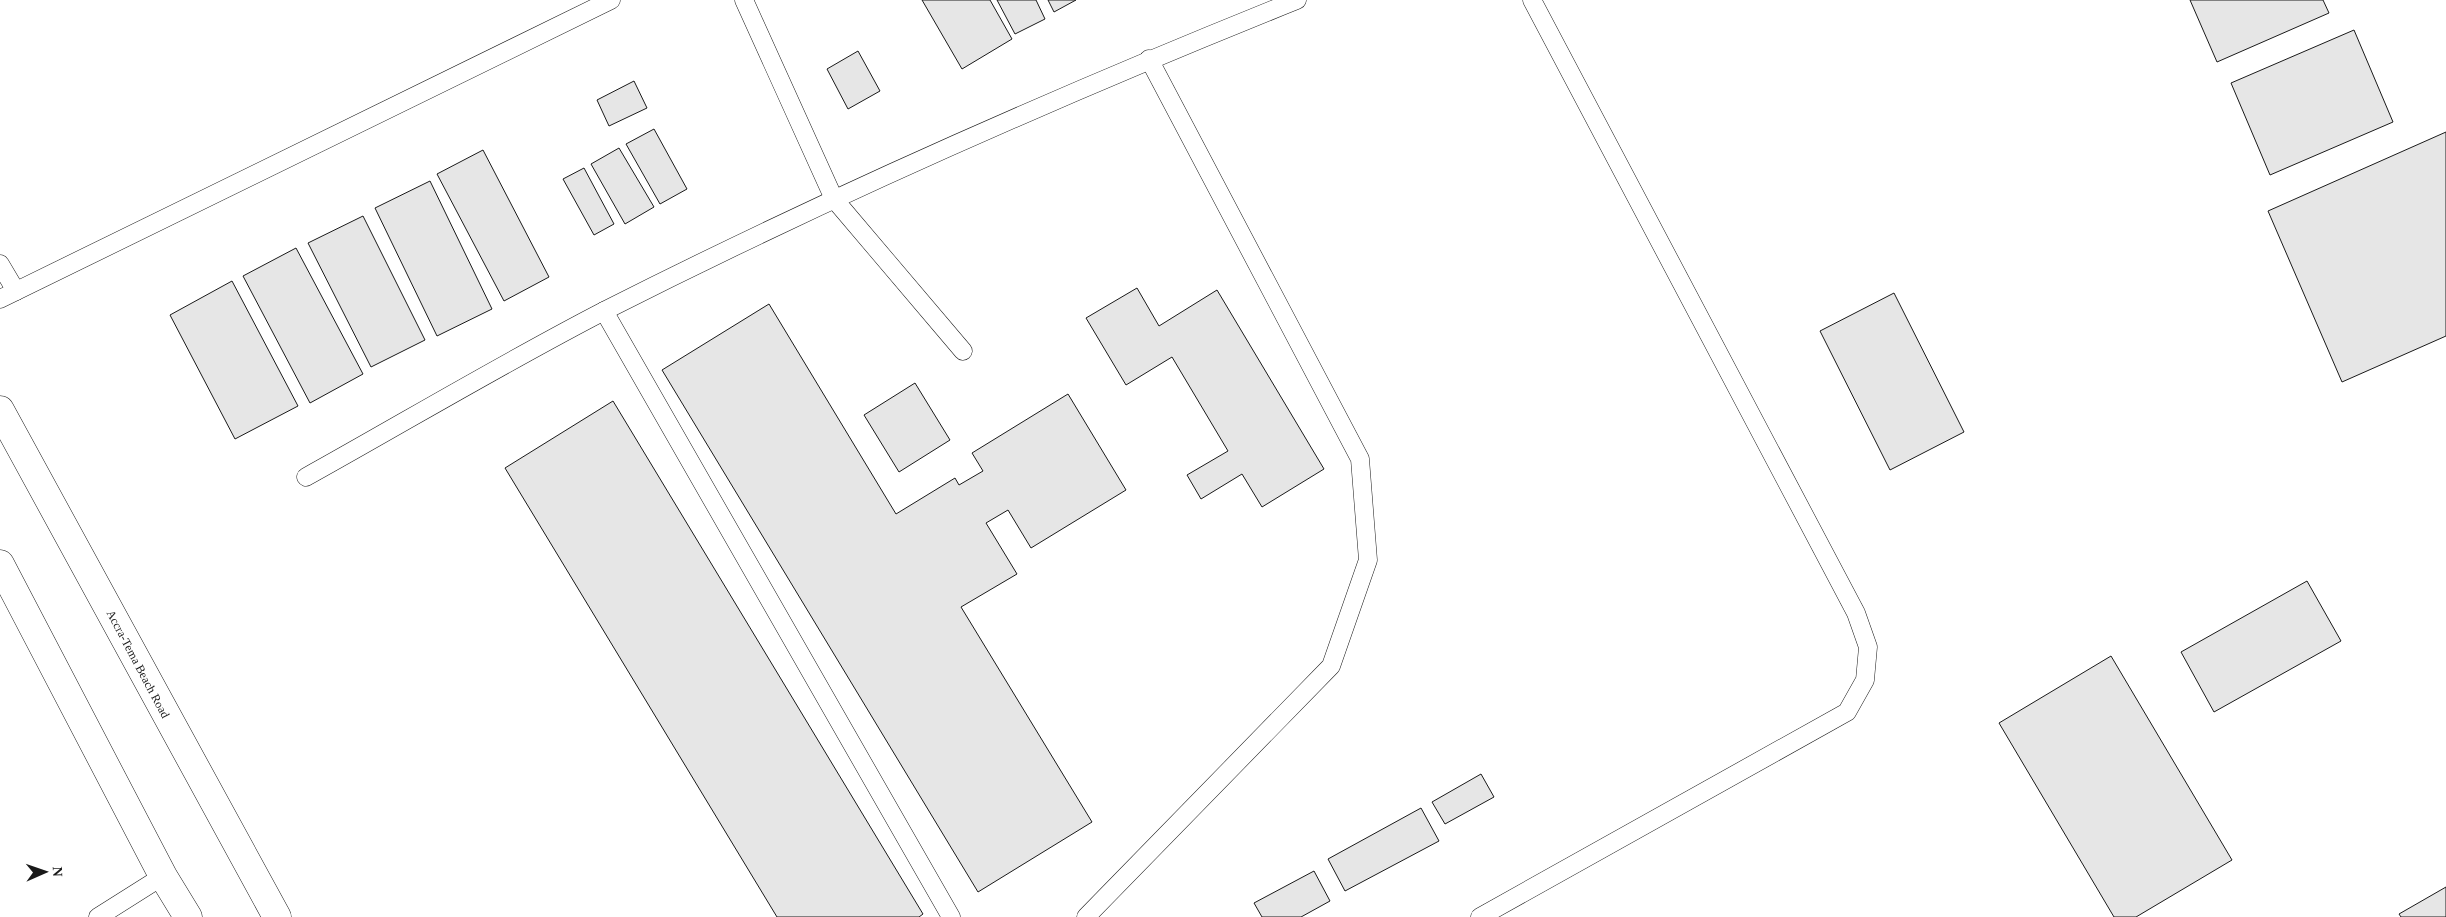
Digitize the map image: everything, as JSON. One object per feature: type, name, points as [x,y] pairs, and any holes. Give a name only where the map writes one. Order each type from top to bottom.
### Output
[{"type":"main road","name":"Accra-Tema Beach Road","points":[[0,410],[277,917]]},
{"type":"main road","points":[[0,564],[163,876],[188,917]]},
{"type":"lane","points":[[0,299],[611,0]]},
{"type":"lane","points":[[744,0],[834,200],[963,351]]},
{"type":"lane","points":[[306,477],[604,311],[834,200],[1149,59],[1297,0]]},
{"type":"lane","points":[[1480,917],[1847,712],[1865,680],[1868,648],[1856,613],[1532,0]]},
{"type":"lane","points":[[1086,917],[1331,666],[1368,560],[1360,459],[1149,59]]},
{"type":"lane","points":[[0,264],[16,291]]},
{"type":"lane","points":[[604,311],[951,917]]},
{"type":"lane","points":[[98,917],[163,876]]},
{"type":"building","points":[[922,0],[990,0],[1012,39],[962,69]]},
{"type":"building","points":[[997,0],[1036,0],[1045,19],[1015,34]]},
{"type":"building","points":[[1048,0],[1076,0],[1054,12]]},
{"type":"building","points":[[2190,0],[2323,0],[2329,13],[2217,62]]},
{"type":"building","points":[[2354,30],[2393,122],[2270,175],[2231,83]]},
{"type":"building","points":[[858,51],[880,91],[848,109],[827,69]]},
{"type":"building","points":[[634,81],[647,108],[609,126],[597,100]]},
{"type":"building","points":[[654,129],[687,189],[660,204],[626,144]]},
{"type":"building","points":[[2446,132],[2446,336],[2342,382],[2268,211]]},
{"type":"building","points":[[619,148],[654,207],[625,224],[591,164]]},
{"type":"building","points":[[483,150],[549,277],[504,301],[437,174]]},
{"type":"building","points":[[584,168],[614,224],[594,235],[563,179]]},
{"type":"building","points":[[430,181],[492,309],[437,336],[375,208]]},
{"type":"building","points":[[363,216],[425,340],[371,367],[308,243]]},
{"type":"building","points":[[296,248],[363,374],[310,403],[243,276]]},
{"type":"building","points":[[232,281],[298,406],[235,439],[170,315]]},
{"type":"building","points":[[1137,288],[1159,326],[1217,290],[1324,469],[1262,507],[1242,474],[1201,499],[1187,475],[1228,451],[1172,357],[1126,385],[1086,318]]},
{"type":"building","points":[[1894,293],[1964,432],[1890,470],[1820,331]]},
{"type":"building","points":[[769,304],[896,514],[955,478],[959,485],[983,471],[972,453],[1068,394],[1126,490],[1031,548],[1008,510],[986,523],[1017,574],[961,607],[1092,822],[978,892],[662,370]]},
{"type":"building","points":[[915,383],[950,440],[899,472],[864,415]]},
{"type":"building","points":[[613,401],[923,914],[919,917],[777,917],[505,468]]},
{"type":"building","points":[[2307,581],[2341,641],[2214,712],[2181,652]]},
{"type":"building","points":[[2111,656],[2232,860],[2136,917],[2114,917],[1999,723]]},
{"type":"building","points":[[1481,774],[1494,797],[1445,824],[1432,802]]},
{"type":"building","points":[[1421,808],[1439,841],[1345,891],[1328,859]]},
{"type":"building","points":[[1314,871],[1330,901],[1301,917],[1262,917],[1254,903]]},
{"type":"building","points":[[2446,887],[2446,917],[2401,917],[2399,914]]}]
